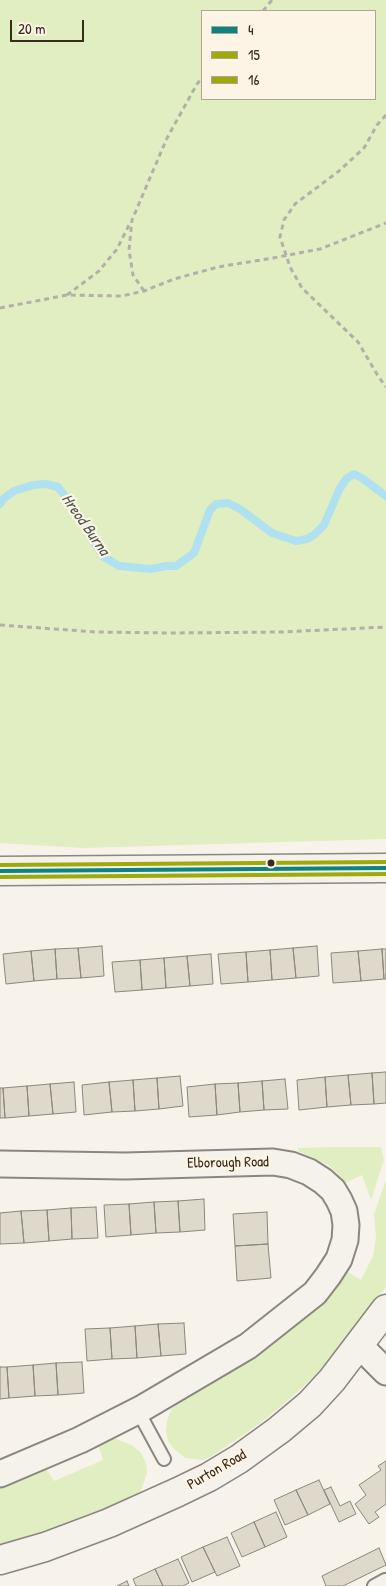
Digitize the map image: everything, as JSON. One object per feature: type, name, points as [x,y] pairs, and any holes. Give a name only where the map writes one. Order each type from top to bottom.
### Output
[{"type":"street","points":[[0,872],[386,868]]},
{"type":"street","name":"Elborough Road","points":[[0,1164],[125,1166],[273,1162],[291,1165],[309,1172],[333,1190],[339,1200],[344,1211],[346,1225],[345,1240],[338,1259],[315,1293],[248,1346],[138,1411]]},
{"type":"street","name":"Purton Road","points":[[0,1560],[45,1547],[109,1523],[209,1477],[239,1459],[299,1414],[332,1380],[386,1309]]},
{"type":"street","points":[[359,1345],[386,1372]]},
{"type":"street","points":[[0,1474],[71,1444],[138,1411]]},
{"type":"lane","points":[[138,1411],[164,1459]]},
{"type":"lane","points":[[374,1586],[385,1580]]},
{"type":"path","points":[[264,10],[272,0]]},
{"type":"path","points":[[67,296],[100,271],[117,249],[132,220],[167,138],[201,79]]},
{"type":"path","points":[[386,115],[377,125],[364,148],[339,171],[295,204],[284,220],[280,237],[290,267],[302,288],[358,342],[386,387]]},
{"type":"path","points":[[132,220],[129,250],[134,275],[144,291]]},
{"type":"path","points":[[0,308],[67,296],[122,296],[144,291],[174,279],[218,267],[320,249],[386,223]]},
{"type":"path","points":[[0,625],[96,632],[170,633],[282,632],[386,627]]},
{"type":"green space","points":[[0,0],[386,0],[386,839],[82,848],[0,843]]},
{"type":"green space","points":[[381,1147],[384,1160],[371,1200],[362,1175],[345,1183],[328,1165],[298,1151],[298,1148]]},
{"type":"green space","points":[[386,1180],[386,1287],[317,1374],[286,1402],[259,1424],[212,1456],[203,1460],[185,1458],[168,1441],[166,1431],[171,1410],[180,1400],[343,1269],[361,1280],[373,1256],[376,1237],[374,1214]]},
{"type":"green space","points":[[114,1438],[133,1446],[141,1453],[146,1463],[147,1473],[139,1496],[79,1523],[0,1548],[0,1481],[44,1465],[54,1481],[103,1460],[98,1444]]},
{"type":"building","points":[[102,946],[104,976],[81,978],[78,948]]},
{"type":"building","points":[[317,946],[319,976],[296,978],[293,948]]},
{"type":"building","points":[[78,948],[81,978],[57,979],[55,949]]},
{"type":"building","points":[[293,948],[296,978],[272,980],[270,950]]},
{"type":"building","points":[[55,949],[57,979],[34,981],[31,951]]},
{"type":"building","points":[[382,949],[384,979],[361,981],[358,951]]},
{"type":"building","points":[[382,949],[386,949],[386,979],[384,979]]},
{"type":"building","points":[[270,950],[272,980],[248,982],[246,952]]},
{"type":"building","points":[[31,951],[34,981],[6,984],[3,954]]},
{"type":"building","points":[[358,951],[361,981],[333,983],[331,953]]},
{"type":"building","points":[[246,952],[248,982],[221,984],[218,954]]},
{"type":"building","points":[[211,954],[213,984],[190,986],[187,956]]},
{"type":"building","points":[[187,956],[190,986],[166,988],[164,958]]},
{"type":"building","points":[[164,958],[166,988],[142,990],[140,960]]},
{"type":"building","points":[[140,960],[142,990],[115,992],[112,962]]},
{"type":"building","points":[[386,1072],[386,1103],[374,1104],[372,1073]]},
{"type":"building","points":[[372,1073],[374,1104],[351,1105],[348,1075]]},
{"type":"building","points":[[348,1075],[351,1105],[327,1107],[325,1077]]},
{"type":"building","points":[[180,1076],[183,1106],[159,1109],[157,1078]]},
{"type":"building","points":[[325,1077],[327,1107],[299,1110],[297,1080]]},
{"type":"building","points":[[157,1078],[159,1109],[135,1111],[133,1080]]},
{"type":"building","points":[[285,1079],[288,1109],[264,1110],[262,1081]]},
{"type":"building","points":[[133,1080],[135,1111],[112,1112],[109,1082]]},
{"type":"building","points":[[262,1081],[264,1110],[240,1112],[238,1083]]},
{"type":"building","points":[[74,1082],[76,1112],[53,1114],[50,1084]]},
{"type":"building","points":[[109,1082],[112,1112],[84,1115],[82,1085]]},
{"type":"building","points":[[238,1083],[240,1112],[217,1115],[215,1084]]},
{"type":"building","points":[[50,1084],[53,1114],[29,1116],[27,1086]]},
{"type":"building","points":[[215,1084],[217,1115],[189,1117],[187,1087]]},
{"type":"building","points":[[27,1086],[29,1116],[5,1118],[3,1088]]},
{"type":"building","points":[[0,1088],[3,1088],[5,1118],[0,1118]]},
{"type":"building","points":[[204,1199],[205,1230],[180,1232],[178,1201]]},
{"type":"building","points":[[178,1201],[180,1232],[156,1233],[154,1202]]},
{"type":"building","points":[[154,1202],[156,1233],[131,1235],[129,1204]]},
{"type":"building","points":[[129,1204],[131,1235],[106,1237],[104,1205]]},
{"type":"building","points":[[96,1207],[98,1238],[72,1239],[71,1208]]},
{"type":"building","points":[[71,1208],[72,1239],[49,1241],[47,1210]]},
{"type":"building","points":[[47,1210],[49,1241],[24,1243],[21,1211]]},
{"type":"building","points":[[21,1211],[24,1243],[0,1244],[0,1213]]},
{"type":"building","points":[[267,1212],[268,1244],[235,1246],[233,1214]]},
{"type":"building","points":[[268,1244],[271,1278],[237,1281],[235,1246]]},
{"type":"building","points":[[184,1323],[186,1354],[161,1356],[158,1324]]},
{"type":"building","points":[[158,1324],[161,1356],[137,1358],[135,1326]]},
{"type":"building","points":[[135,1326],[137,1358],[112,1359],[110,1328]]},
{"type":"building","points":[[110,1328],[112,1359],[87,1361],[85,1329]]},
{"type":"building","points":[[82,1362],[84,1393],[58,1395],[56,1363]]},
{"type":"building","points":[[56,1363],[58,1395],[35,1396],[33,1365]]},
{"type":"building","points":[[33,1365],[35,1396],[9,1398],[7,1367]]},
{"type":"building","points":[[0,1367],[7,1367],[9,1398],[0,1399]]},
{"type":"building","points":[[386,1461],[386,1504],[375,1512],[379,1517],[369,1524],[355,1504],[366,1495],[359,1485],[381,1470],[378,1466]]},
{"type":"building","points":[[319,1480],[330,1504],[308,1515],[296,1490]]},
{"type":"building","points":[[331,1487],[340,1506],[350,1501],[356,1514],[339,1522],[324,1490]]},
{"type":"building","points":[[296,1490],[308,1515],[285,1525],[274,1500]]},
{"type":"building","points":[[276,1512],[287,1537],[265,1547],[254,1522]]},
{"type":"building","points":[[254,1522],[265,1547],[242,1557],[231,1533]]},
{"type":"building","points":[[227,1537],[240,1566],[217,1576],[203,1547]]},
{"type":"building","points":[[203,1547],[215,1572],[192,1582],[181,1557]]},
{"type":"building","points":[[379,1548],[386,1565],[343,1586],[326,1586],[322,1576]]},
{"type":"building","points":[[178,1559],[189,1583],[183,1586],[163,1586],[155,1569]]},
{"type":"building","points":[[155,1569],[163,1586],[136,1586],[133,1579]]},
{"type":"building","points":[[127,1581],[129,1586],[117,1586]]},
{"type":"waterway","name":"Hreod Burna","points":[[0,504],[3,499],[14,491],[33,485],[46,484],[58,487],[81,517],[90,537],[104,557],[119,566],[151,569],[176,566],[194,553],[210,510],[216,504],[228,503],[240,509],[272,533],[296,541],[307,539],[324,525],[339,490],[346,479],[354,474],[386,496]]},
{"type":"transit line","name":"16","points":[[0,865],[386,862]]},
{"type":"transit line","name":"4","points":[[0,871],[386,868]]},
{"type":"transit line","name":"15","points":[[0,877],[386,874]]}]
